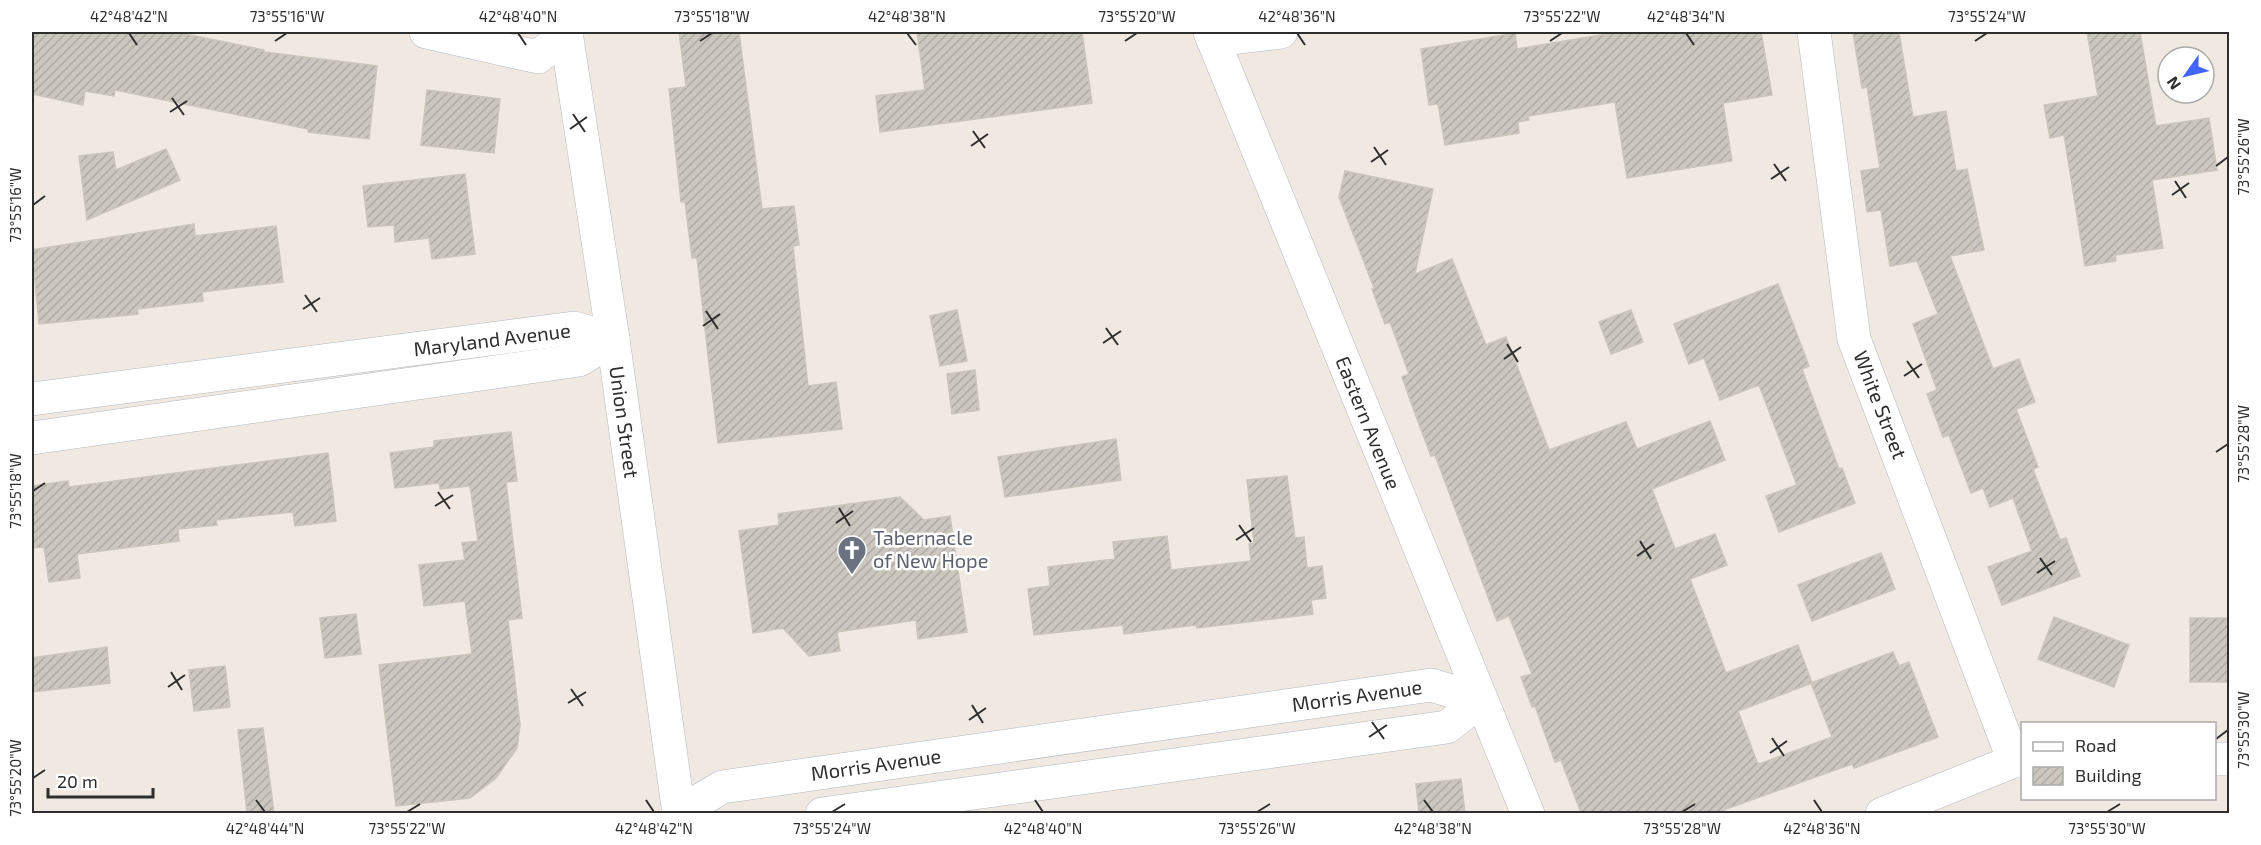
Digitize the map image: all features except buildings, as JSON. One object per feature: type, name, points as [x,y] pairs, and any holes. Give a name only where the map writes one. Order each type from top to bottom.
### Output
[{"type":"street","points":[[426,32],[538,57],[566,32]]},
{"type":"street","name":"Union Street","points":[[566,32],[613,339],[679,813]]},
{"type":"street","points":[[1211,36],[1281,32]]},
{"type":"street","name":"White Street","points":[[1814,32],[1854,339],[2018,761]]},
{"type":"street","name":"Eastern Avenue","points":[[1211,36],[1528,813]]},
{"type":"street","name":"Maryland Avenue","points":[[32,399],[574,328],[613,339]]},
{"type":"street","name":"Maryland Avenue","points":[[32,438],[579,360],[613,339]]},
{"type":"street","name":"Morris Avenue","points":[[679,813],[722,786],[1431,685],[1481,700]]},
{"type":"street","name":"Morris Avenue","points":[[822,813],[1447,727],[1481,700]]},
{"type":"street","points":[[1882,813],[2018,761]]},
{"type":"place","name":"Tabernacle of New Hope","points":[[852,576]]}]
